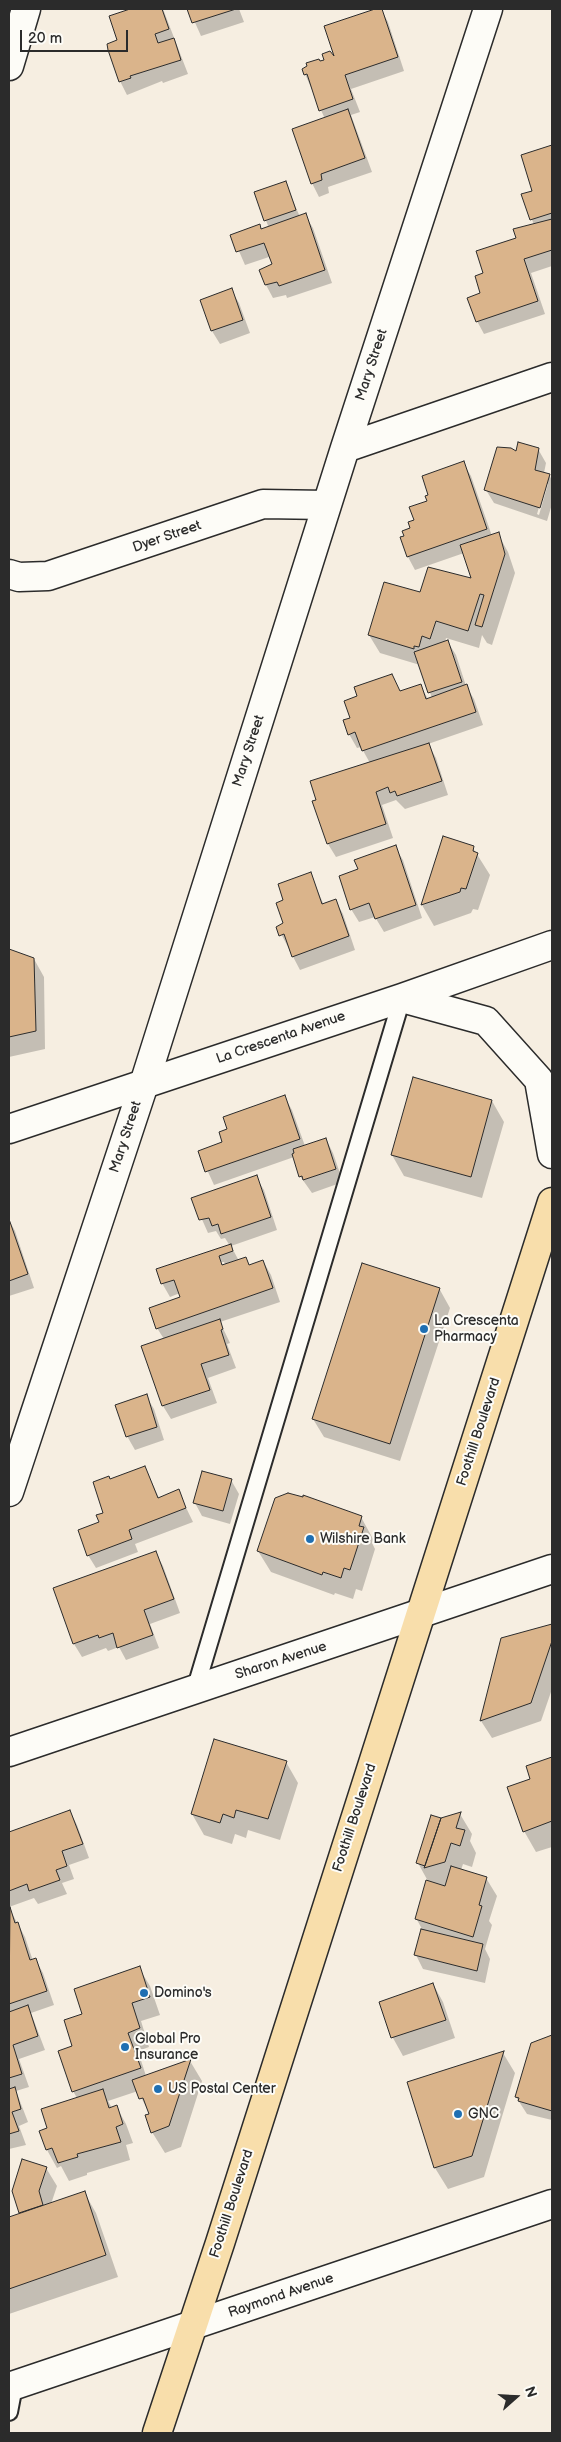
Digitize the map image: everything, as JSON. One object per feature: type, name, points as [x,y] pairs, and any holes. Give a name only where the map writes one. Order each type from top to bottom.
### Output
[{"type":"main road","name":"Foothill Boulevard","points":[[157,2433],[552,1202]]},
{"type":"street","points":[[9,66],[26,9]]},
{"type":"street","name":"Mary Street","points":[[9,1492],[144,1084],[345,448],[488,9]]},
{"type":"street","points":[[345,448],[552,377]]},
{"type":"street","name":"Dyer Street","points":[[9,574],[20,577],[48,576],[263,504],[327,505]]},
{"type":"street","name":"La Crescenta Avenue","points":[[9,1129],[402,998],[552,945]]},
{"type":"street","points":[[402,998],[486,1021],[539,1080],[552,1154]]},
{"type":"street","name":"Sharon Avenue","points":[[9,1752],[552,1569]]},
{"type":"street","name":"Raymond Avenue","points":[[11,2386],[552,2204]]},
{"type":"lane","points":[[195,1690],[402,998]]},
{"type":"lane","points":[[9,2412],[11,2386]]},
{"type":"building","points":[[130,9],[162,9],[169,29],[155,34],[158,43],[174,38],[181,60],[130,76],[131,78],[119,82],[107,44],[117,40],[109,16]]},
{"type":"building","points":[[187,9],[236,9],[192,23]]},
{"type":"building","points":[[375,9],[382,9],[398,57],[345,75],[353,99],[319,111],[307,74],[304,75],[302,69],[307,66],[306,63],[319,59],[320,61],[324,60],[322,54],[330,51],[334,56],[324,26]]},
{"type":"building","points":[[348,109],[365,158],[321,174],[322,180],[311,184],[292,129]]},
{"type":"building","points":[[552,145],[552,213],[530,220],[521,194],[532,191],[521,155]]},
{"type":"building","points":[[286,181],[296,210],[264,221],[254,192]]},
{"type":"building","points":[[306,213],[325,270],[279,286],[277,282],[265,285],[259,270],[272,264],[264,243],[236,252],[230,235],[260,224],[261,229]]},
{"type":"building","points":[[552,219],[552,250],[524,259],[538,301],[476,322],[467,298],[480,293],[475,276],[483,273],[476,251],[516,238],[513,229]]},
{"type":"building","points":[[232,288],[243,320],[211,331],[200,300]]},
{"type":"building","points":[[518,442],[539,448],[535,470],[550,474],[540,508],[484,490],[497,447],[511,448],[516,451]]},
{"type":"building","points":[[464,461],[487,529],[407,557],[400,537],[404,536],[402,531],[410,528],[408,522],[414,520],[409,507],[427,501],[425,496],[428,495],[422,476]]},
{"type":"building","points":[[499,532],[505,554],[482,627],[475,625],[484,595],[480,594],[468,631],[436,621],[430,639],[422,636],[419,647],[414,646],[414,649],[368,635],[384,582],[420,592],[428,567],[471,578],[460,545]]},
{"type":"building","points":[[448,640],[462,682],[428,693],[414,652]]},
{"type":"building","points":[[392,674],[400,691],[421,684],[426,699],[467,684],[476,712],[362,751],[355,732],[348,735],[343,720],[350,718],[344,701],[357,696],[354,687]]},
{"type":"building","points":[[429,743],[442,781],[397,796],[395,791],[390,793],[388,787],[376,792],[386,824],[327,844],[312,801],[316,800],[310,781]]},
{"type":"building","points":[[443,836],[474,846],[473,851],[478,853],[466,889],[461,888],[460,892],[421,905]]},
{"type":"building","points":[[396,845],[416,905],[375,919],[369,903],[350,910],[339,876],[358,869],[354,860]]},
{"type":"building","points":[[311,872],[322,904],[336,899],[349,936],[292,957],[284,934],[279,936],[276,927],[283,923],[276,903],[283,900],[278,884]]},
{"type":"building","points":[[9,949],[34,958],[36,1031],[9,1037]]},
{"type":"building","points":[[413,1077],[492,1100],[471,1177],[391,1155]]},
{"type":"building","points":[[285,1095],[300,1139],[205,1172],[198,1151],[222,1142],[219,1132],[227,1129],[223,1117]]},
{"type":"building","points":[[326,1138],[336,1169],[303,1180],[302,1176],[299,1177],[292,1154],[294,1153],[293,1149]]},
{"type":"building","points":[[257,1175],[271,1217],[221,1234],[218,1224],[212,1226],[209,1218],[199,1220],[191,1198]]},
{"type":"building","points":[[9,1219],[28,1274],[9,1281]]},
{"type":"building","points":[[231,1244],[233,1251],[219,1256],[222,1265],[246,1257],[249,1265],[263,1260],[273,1288],[156,1329],[149,1308],[180,1297],[174,1280],[161,1284],[156,1269]]},
{"type":"building","points":[[362,1263],[440,1288],[390,1444],[312,1419]]},
{"type":"building","points":[[220,1319],[223,1329],[221,1330],[229,1355],[201,1364],[210,1390],[162,1406],[141,1346]]},
{"type":"building","points":[[147,1394],[157,1427],[126,1437],[115,1405]]},
{"type":"building","points":[[145,1466],[158,1498],[179,1489],[186,1508],[129,1530],[132,1539],[87,1556],[78,1530],[99,1522],[96,1515],[103,1513],[93,1482],[109,1476],[110,1479]]},
{"type":"building","points":[[202,1471],[232,1479],[223,1511],[193,1503]]},
{"type":"building","name":"Wilshire Bank","points":[[288,1493],[303,1497],[303,1495],[362,1516],[359,1526],[364,1527],[350,1570],[344,1568],[341,1578],[323,1572],[322,1575],[257,1551],[275,1498]]},
{"type":"building","points":[[156,1551],[174,1599],[144,1610],[153,1635],[117,1648],[113,1633],[99,1638],[98,1635],[73,1644],[53,1588]]},
{"type":"building","points":[[552,1624],[552,1641],[531,1703],[480,1721],[501,1638]]},
{"type":"building","points":[[214,1739],[287,1761],[268,1819],[236,1810],[234,1818],[223,1814],[220,1823],[191,1814]]},
{"type":"building","points":[[552,1757],[552,1821],[523,1832],[507,1787],[530,1779],[526,1766]]},
{"type":"building","points":[[70,1810],[83,1844],[62,1851],[67,1866],[56,1870],[60,1880],[29,1891],[27,1884],[9,1891],[9,1832]]},
{"type":"building","points":[[461,1812],[456,1828],[465,1830],[460,1846],[451,1843],[445,1862],[424,1868],[441,1818]]},
{"type":"building","points":[[431,1815],[441,1818],[425,1866],[416,1863]]},
{"type":"building","points":[[451,1866],[487,1877],[479,1905],[482,1906],[473,1937],[415,1919],[426,1880],[445,1886]]},
{"type":"building","points":[[10,1907],[15,1923],[18,1922],[30,1960],[36,1958],[47,1991],[9,2004]]},
{"type":"building","points":[[421,1929],[483,1944],[477,1971],[414,1955]]},
{"type":"building","points":[[140,1966],[150,1997],[132,2003],[140,2028],[128,2033],[141,2068],[72,2092],[58,2051],[72,2046],[64,2020],[82,2014],[74,1989]]},
{"type":"building","points":[[433,1983],[446,2020],[391,2038],[379,2002]]},
{"type":"building","points":[[28,2005],[38,2036],[13,2045],[22,2074],[9,2078],[9,2012]]},
{"type":"building","points":[[552,2035],[552,2111],[518,2101],[519,2098],[515,2097],[531,2043]]},
{"type":"building","points":[[504,2051],[472,2156],[434,2168],[407,2082]]},
{"type":"building","name":"US Postal Center","points":[[191,2059],[169,2126],[151,2133],[145,2115],[149,2114],[143,2098],[139,2099],[132,2080]]},
{"type":"building","points":[[15,2087],[21,2109],[12,2112],[19,2131],[9,2134],[9,2089]]},
{"type":"building","points":[[103,2089],[109,2108],[117,2105],[123,2124],[116,2127],[121,2142],[77,2154],[78,2157],[58,2163],[52,2148],[46,2150],[39,2131],[47,2128],[41,2109]]},
{"type":"building","points":[[22,2159],[47,2167],[39,2191],[43,2205],[19,2213],[12,2191]]},
{"type":"building","points":[[85,2191],[106,2255],[9,2289],[9,2217]]},
{"type":"place","name":"La Crescenta Pharmacy","points":[[424,1329]]},
{"type":"place","name":"Wilshire Bank","points":[[310,1539]]},
{"type":"place","name":"Domino's","points":[[144,1993]]},
{"type":"place","name":"Global Pro Insurance","points":[[125,2047]]},
{"type":"place","name":"US Postal Center","points":[[158,2089]]},
{"type":"place","name":"GNC","points":[[458,2114]]}]
